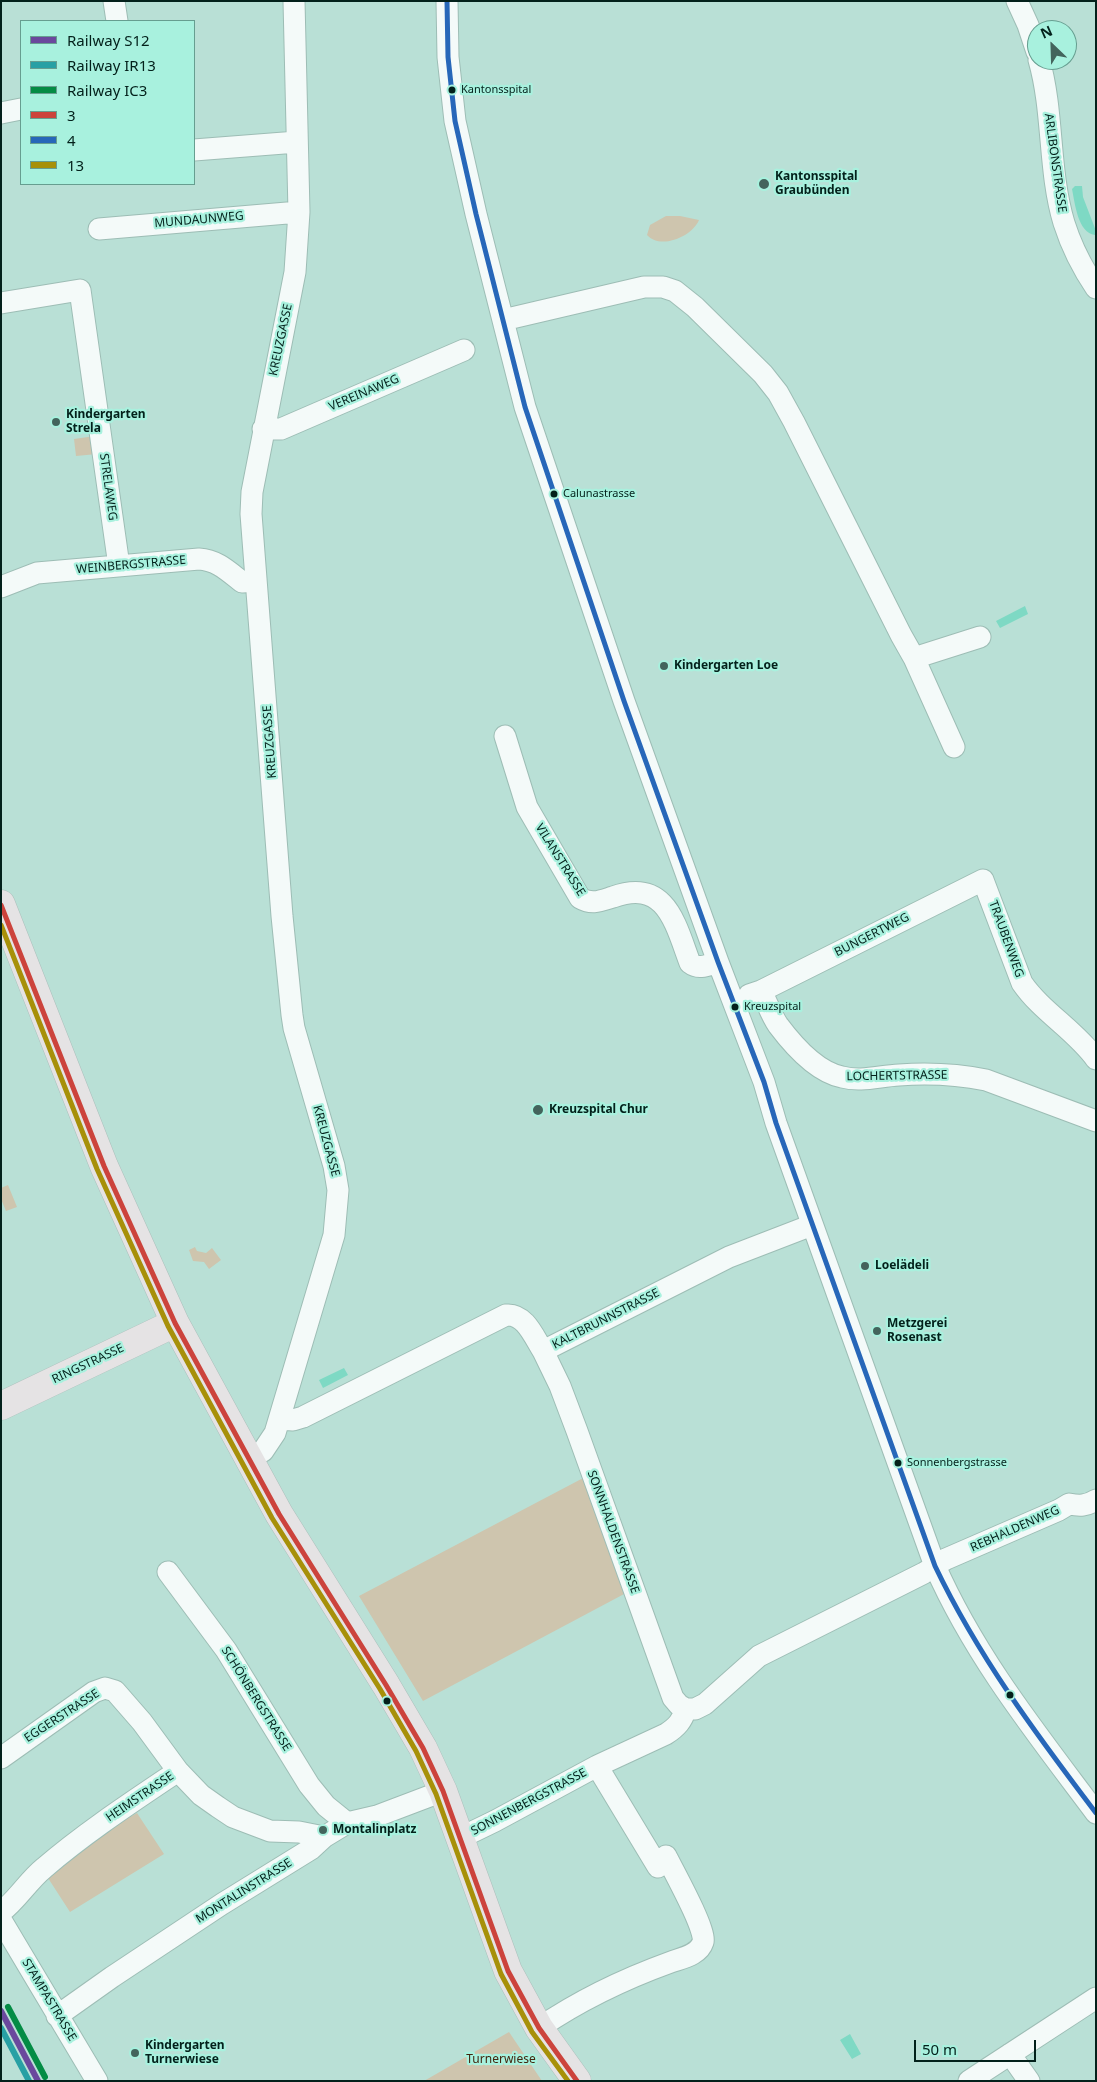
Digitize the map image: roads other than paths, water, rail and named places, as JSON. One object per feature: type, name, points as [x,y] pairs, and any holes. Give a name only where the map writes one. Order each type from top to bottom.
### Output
[{"type":"main road","points":[[1,904],[104,1166],[175,1323],[288,1530],[423,1748],[443,1791],[508,1971],[539,2028],[577,2081]]},
{"type":"main road","name":"RINGSTRASSE","points":[[1,1406],[175,1323]]},
{"type":"street","points":[[114,1],[117,20]]},
{"type":"street","name":"KREUZGASSE","points":[[249,1459],[267,1446],[275,1433],[280,1419],[334,1235],[338,1190],[334,1166],[294,1028],[282,916],[251,514],[251,500],[295,272],[299,212],[294,1]]},
{"type":"street","points":[[446,1],[448,57],[455,121],[525,407],[624,701],[718,962],[764,1082],[776,1123],[812,1225],[935,1566],[951,1602],[981,1654],[1096,1813]]},
{"type":"street","points":[[1017,1],[1027,23]]},
{"type":"street","name":"ARLIBONSTRASSE","points":[[1041,70],[1064,223],[1080,259],[1096,288]]},
{"type":"street","points":[[1,113],[20,108]]},
{"type":"street","points":[[195,150],[297,142]]},
{"type":"street","name":"MUNDAUNWEG","points":[[100,229],[299,212]]},
{"type":"street","points":[[503,320],[644,287],[656,286],[675,291],[695,307],[749,359],[778,393],[914,658],[954,747]]},
{"type":"street","name":"STRELAWEG","points":[[1,303],[80,290],[120,566]]},
{"type":"street","name":"VEREINAWEG","points":[[264,429],[281,429],[464,350]]},
{"type":"street","name":"WEINBERGSTRASSE","points":[[1,586],[38,573],[211,560],[220,564],[242,582],[256,581]]},
{"type":"street","points":[[914,658],[980,637]]},
{"type":"street","name":"VILANSTRASSE","points":[[506,736],[527,807],[580,898],[596,903],[624,893],[639,892],[654,896],[667,908],[672,916],[690,962],[695,967],[718,962]]},
{"type":"street","name":"BUNGERTWEG","points":[[761,991],[983,880]]},
{"type":"street","name":"TRAUBENWEG","points":[[983,880],[1022,983],[1030,994],[1074,1035],[1096,1059]]},
{"type":"street","points":[[733,1000],[761,991]]},
{"type":"street","name":"LOCHERTSTRASSE","points":[[761,991],[778,1024],[794,1044],[821,1068],[840,1077],[871,1079],[923,1073],[969,1077],[995,1083],[1096,1121]]},
{"type":"street","name":"KALTBRUNNSTRASSE","points":[[280,1419],[293,1420],[303,1417],[506,1315],[520,1318],[544,1351],[729,1257],[812,1225]]},
{"type":"street","name":"SONNHALDENSTRASSE","points":[[544,1351],[577,1431],[673,1698],[686,1709]]},
{"type":"street","name":"REBHALDENWEG","points":[[935,1566],[946,1559],[1069,1504],[1078,1506],[1088,1505],[1096,1500]]},
{"type":"street","points":[[686,1709],[695,1709],[704,1704],[759,1656],[935,1566]]},
{"type":"street","name":"SCHÖNBERGSTRASSE","points":[[168,1572],[226,1650],[309,1785],[326,1806],[348,1823]]},
{"type":"street","name":"EGGERSTRASSE","points":[[1,1758],[94,1692],[105,1688],[115,1691],[142,1722],[178,1771]]},
{"type":"street","name":"SONNENBERGSTRASSE","points":[[460,1838],[597,1766],[666,1734],[683,1720],[686,1709]]},
{"type":"street","name":"SONNENBERGSTRASSE","points":[[539,2028],[606,1989],[636,1975],[686,1957],[699,1948],[703,1942],[701,1928],[662,1861],[597,1766]]},
{"type":"street","name":"HEIMSTRASSE","points":[[1,1912],[11,1904],[29,1880],[69,1848],[114,1814],[178,1771],[202,1795],[233,1816],[270,1831],[299,1832],[324,1838]]},
{"type":"street","name":"MONTALINSTRASSE","points":[[57,2016],[181,1931],[311,1849],[324,1838],[348,1823],[377,1816],[443,1791]]},
{"type":"street","name":"STAMPASTRASSE","points":[[1,1920],[97,2081]]},
{"type":"street","points":[[969,2081],[1096,1998]]},
{"type":"street","points":[[1010,2054],[1029,2081]]},
{"type":"rail line","name":"IC3","points":[[8,2007],[45,2077]]},
{"type":"rail line","name":"S12","points":[[1,2011],[38,2081]]},
{"type":"rail line","name":"IR13","points":[[1,2028],[29,2081]]},
{"type":"place","name":"Kantonsspital","points":[[452,90]]},
{"type":"place","name":"Kantonsspital Graubünden","points":[[764,184]]},
{"type":"place","name":"Kindergarten Strela","points":[[56,422]]},
{"type":"place","name":"Calunastrasse","points":[[554,494]]},
{"type":"place","name":"Kindergarten Loe","points":[[664,666]]},
{"type":"place","name":"Kreuzspital","points":[[735,1007]]},
{"type":"place","name":"Kreuzspital Chur","points":[[538,1110]]},
{"type":"place","name":"Loelädeli","points":[[865,1266]]},
{"type":"place","name":"Metzgerei Rosenast","points":[[877,1331]]},
{"type":"place","name":"Sonnenbergstrasse","points":[[898,1463]]},
{"type":"place","name":"Montalinplatz","points":[[323,1830]]},
{"type":"place","name":"Kindergarten Turnerwiese","points":[[135,2053]]},
{"type":"park label","name":"Turnerwiese","points":[[501,2060]]}]
